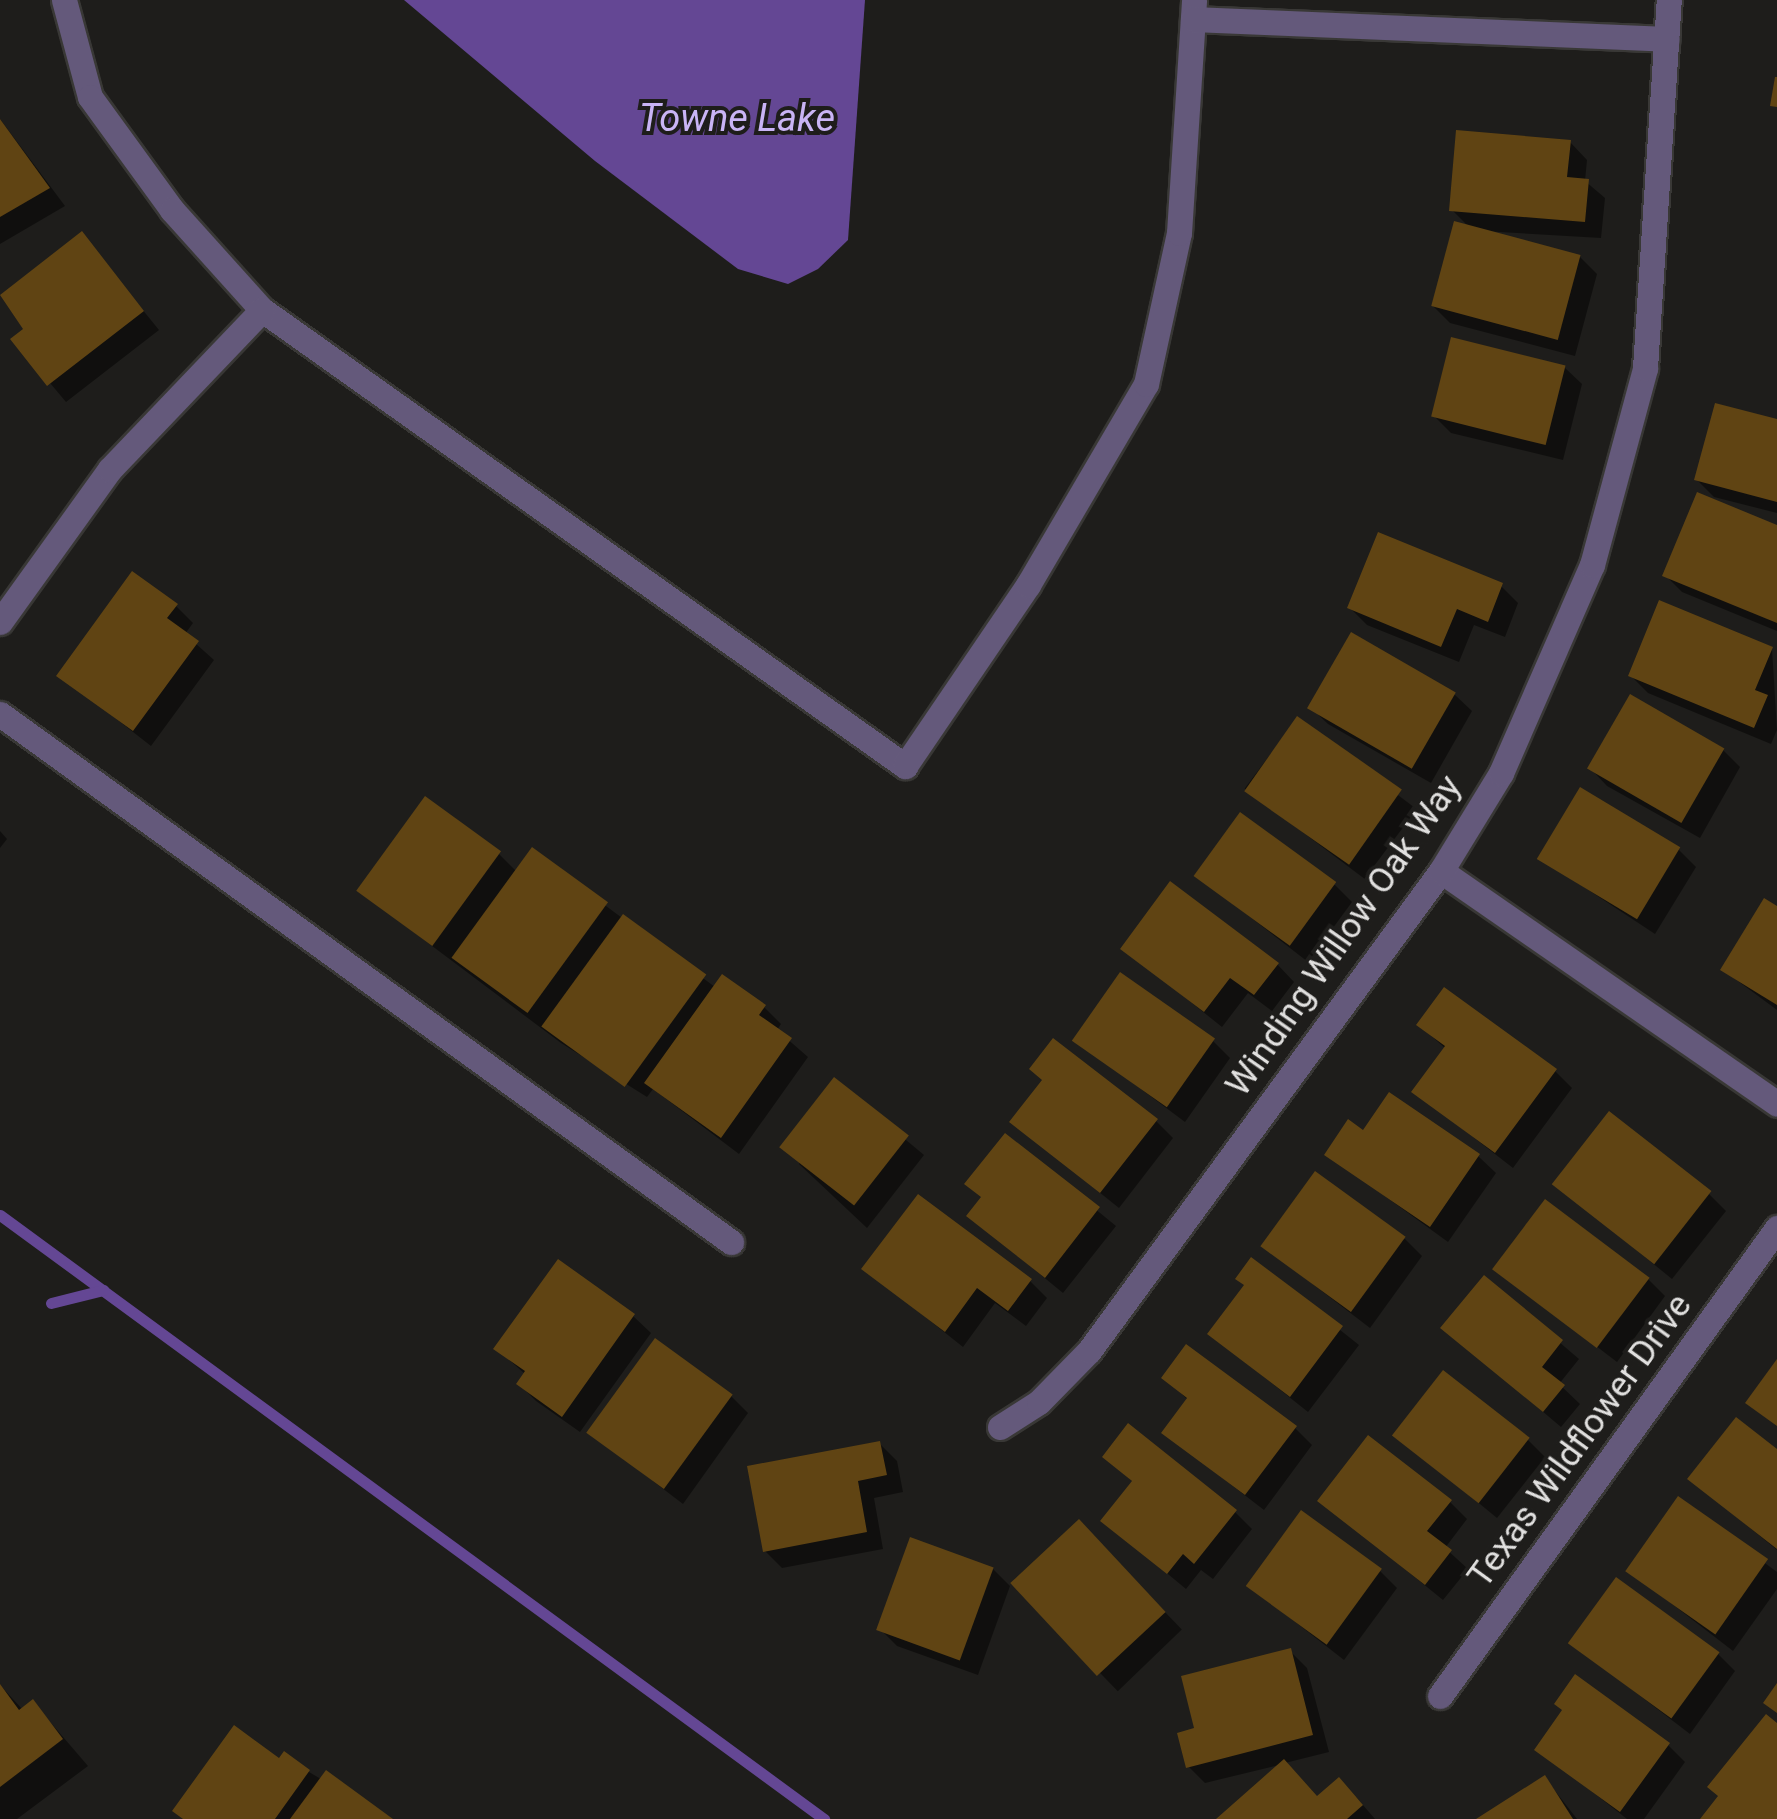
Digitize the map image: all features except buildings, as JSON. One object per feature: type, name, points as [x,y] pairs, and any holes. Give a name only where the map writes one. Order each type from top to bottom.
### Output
[{"type":"street","points":[[64,0],[90,97],[172,210],[262,310],[905,766],[1028,586],[1146,384],[1179,233],[1194,10],[1666,39]]},
{"type":"street","name":"Winding Willow Oak Way","points":[[1000,1428],[1040,1402],[1088,1351],[1441,871],[1501,772],[1602,529],[1645,368],[1668,0]]},
{"type":"street","points":[[0,622],[110,469],[262,310]]},
{"type":"street","points":[[0,714],[731,1242]]},
{"type":"street","points":[[1441,871],[1777,1104]]},
{"type":"street","name":"Texas Wildflower Drive","points":[[1440,1696],[1777,1228]]},
{"type":"water","name":"Towne Lake","points":[[404,0],[865,0],[848,240],[818,269],[788,284],[738,269],[595,161]]},
{"type":"waterway","points":[[0,1215],[824,1819]]},
{"type":"waterway","points":[[51,1303],[103,1290]]}]
